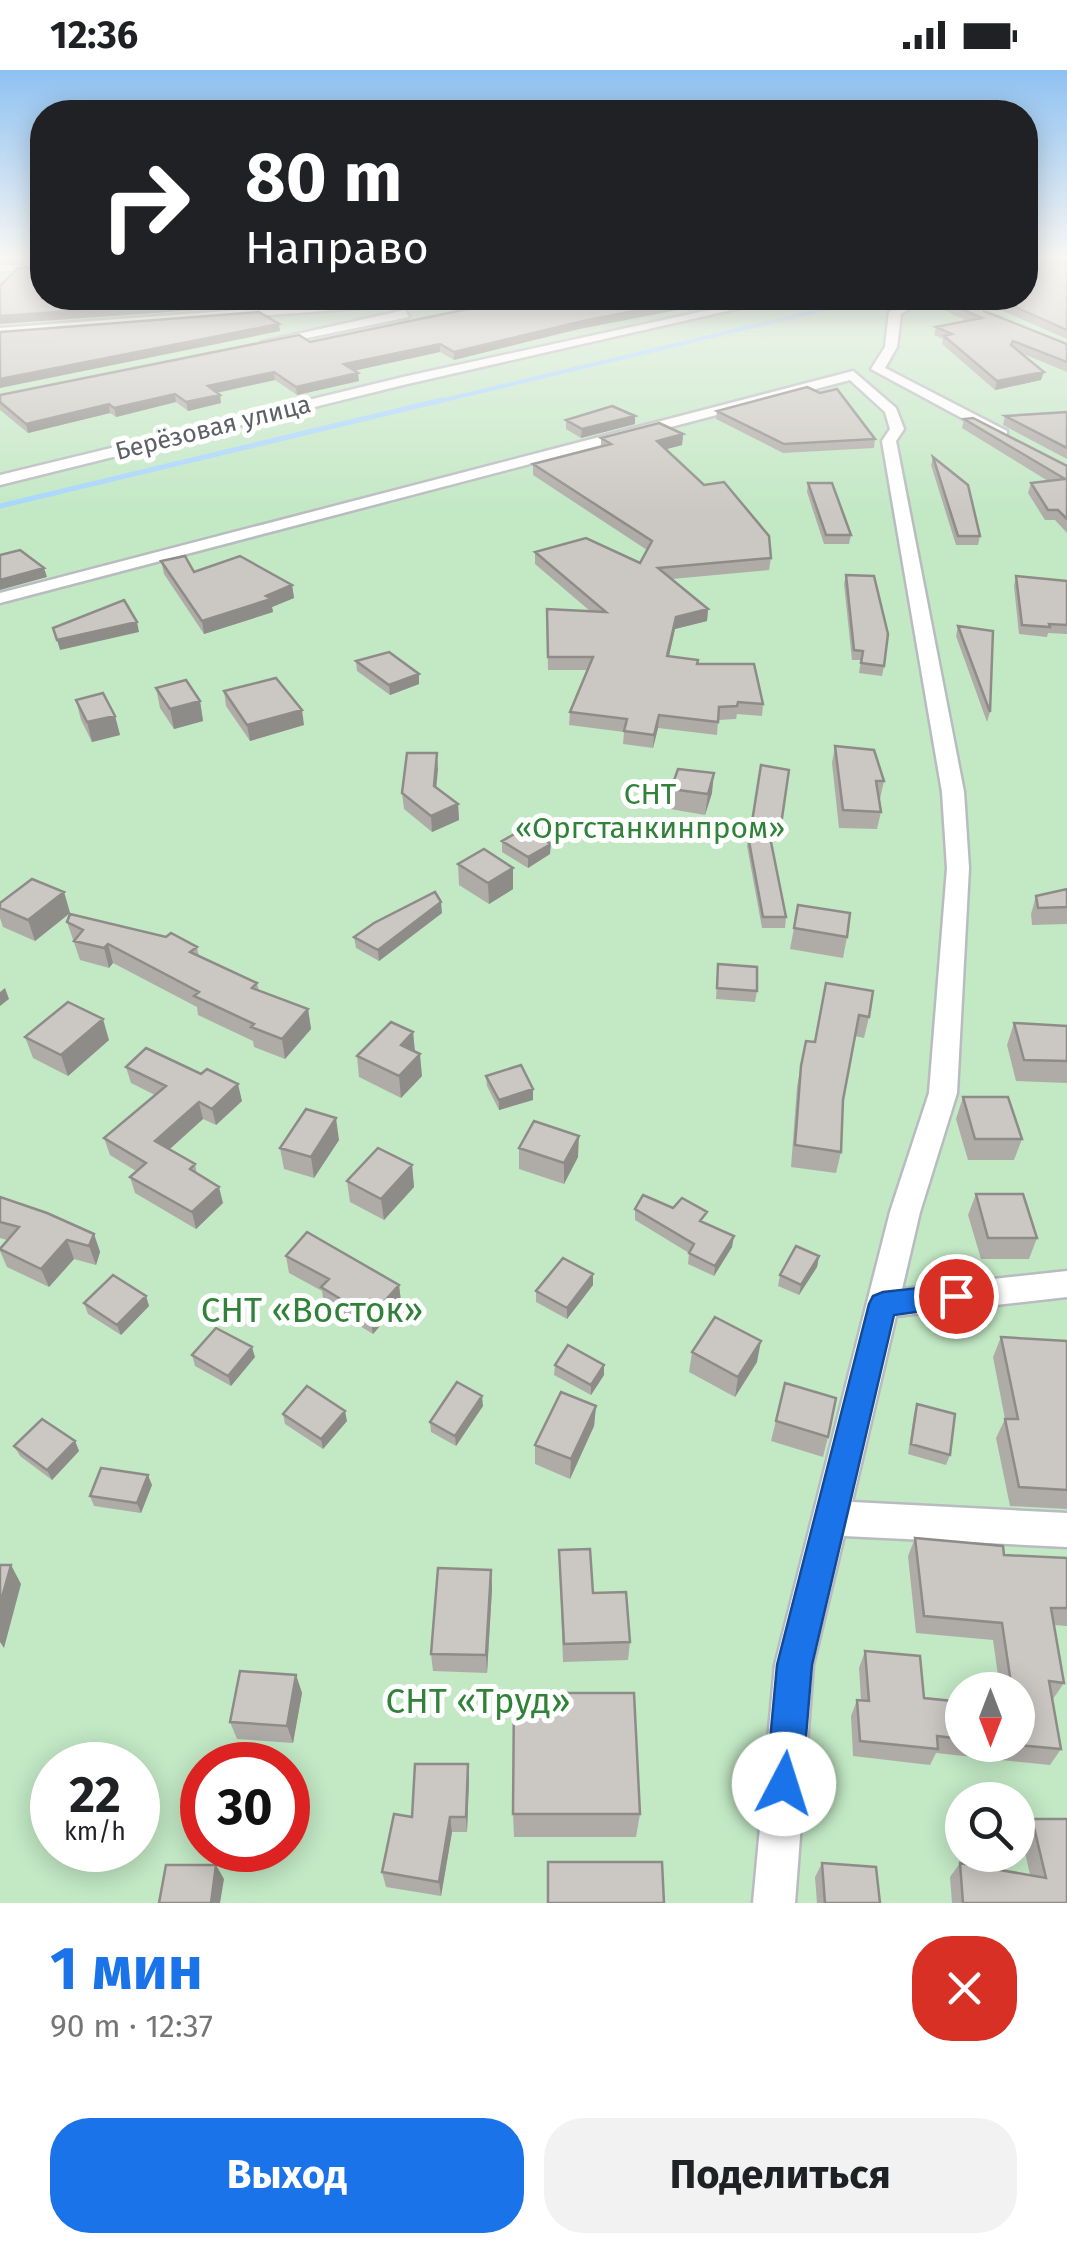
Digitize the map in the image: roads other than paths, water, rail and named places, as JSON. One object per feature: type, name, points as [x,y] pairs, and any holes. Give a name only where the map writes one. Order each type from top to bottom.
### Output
[{"type":"street","name":"Берёзовая улица","points":[[0,480],[577,343]]},
{"type":"street","points":[[892,343],[878,369],[1016,442]]},
{"type":"street","points":[[0,598],[853,376],[892,411],[897,428],[889,441],[953,792],[958,868],[944,1093],[904,1212],[794,1665],[774,1903]]},
{"type":"street","points":[[883,1304],[1067,1284]]},
{"type":"street","points":[[828,1518],[1067,1530]]},
{"type":"waterway","points":[[432,403],[685,343]]},
{"type":"waterway","points":[[0,506],[442,400]]},
{"type":"park label","name":"СНТ «Оргстанкинпром»","points":[[650,811]]},
{"type":"park label","name":"СНТ «Восток»","points":[[312,1310]]},
{"type":"park label","name":"СНТ «Труд»","points":[[478,1701]]}]
